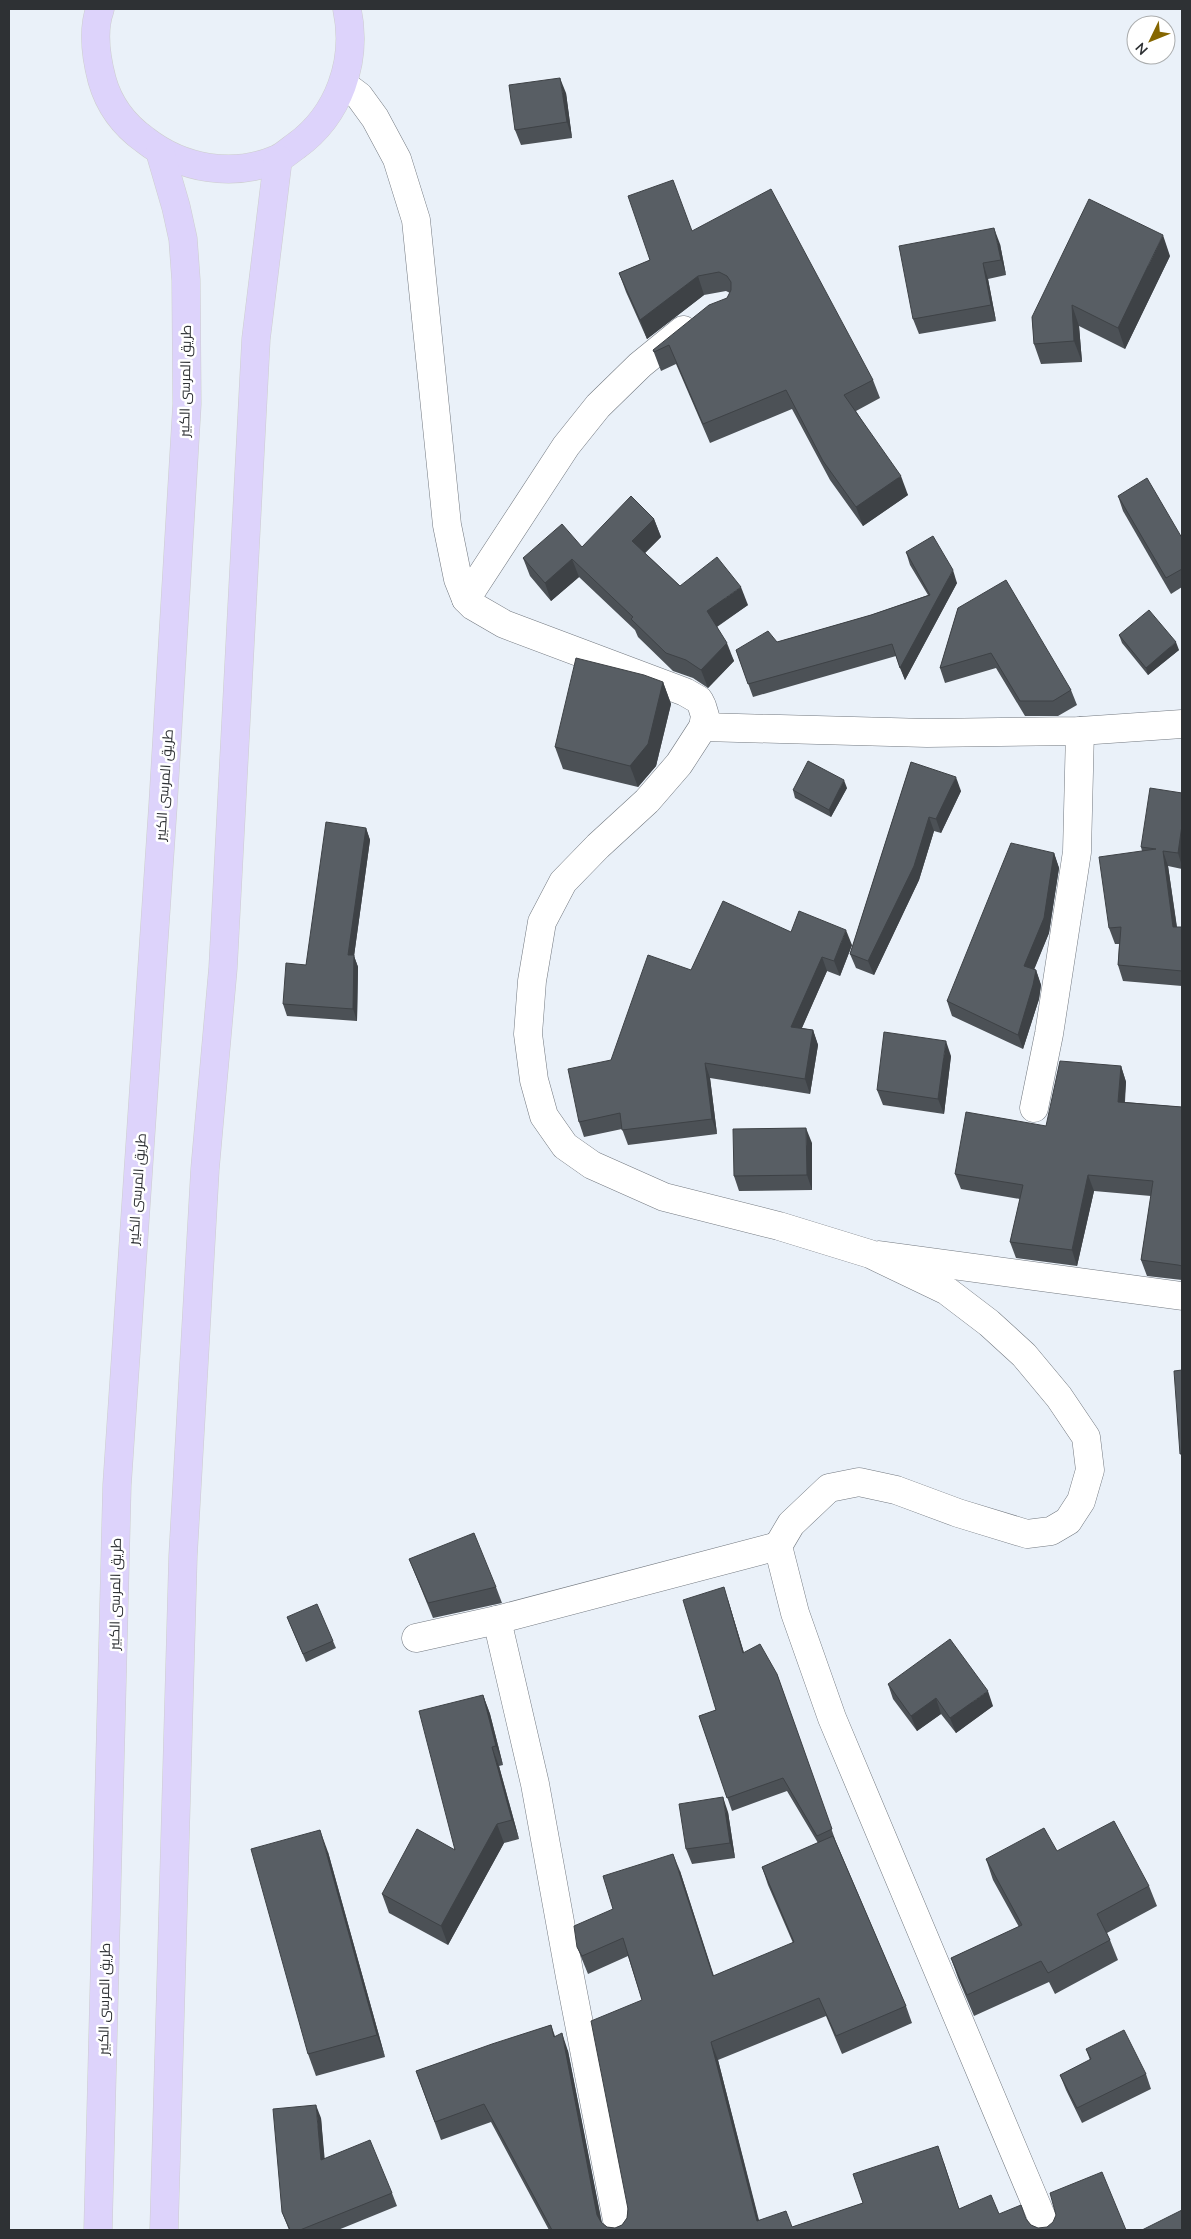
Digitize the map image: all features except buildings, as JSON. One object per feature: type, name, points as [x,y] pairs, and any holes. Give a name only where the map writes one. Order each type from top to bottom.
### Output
[{"type":"main road","points":[[100,9],[97,17],[96,57],[106,95],[128,128],[160,152],[187,164],[218,170],[249,167],[278,159],[304,140],[326,117],[343,84],[350,48],[347,9]]},
{"type":"main road","points":[[343,84],[359,96],[375,118],[393,151],[416,220],[447,525],[458,579],[466,599],[473,606],[504,624],[685,692],[699,700],[705,716],[703,727],[678,764],[648,801],[598,846],[563,882],[542,922],[532,981],[528,1034],[534,1080],[544,1116],[565,1146],[592,1165],[664,1197],[779,1226],[870,1254],[947,1291],[989,1323],[1030,1362],[1059,1396],[1086,1437],[1090,1470],[1081,1501],[1068,1521],[1051,1531],[1027,1534],[958,1513],[896,1490],[859,1482],[829,1488],[791,1524],[778,1546],[497,1620],[416,1638]]},
{"type":"main road","name":"طريق المرسى الكبير","points":[[98,2230],[117,1485],[163,806],[186,404],[186,280],[183,239],[176,206],[160,152]]},
{"type":"main road","points":[[164,2230],[186,1516],[205,1169],[223,958],[256,338],[278,159]]},
{"type":"main road","points":[[466,599],[566,446],[598,406],[640,365],[701,316]]},
{"type":"main road","points":[[703,727],[927,733],[1080,731],[1182,724]]},
{"type":"main road","points":[[1034,1108],[1049,1034],[1077,852],[1080,731]]},
{"type":"main road","points":[[870,1254],[1182,1296]]},
{"type":"main road","points":[[778,1546],[795,1613],[832,1718],[1047,2230]]},
{"type":"main road","points":[[497,1620],[535,1784],[570,1978],[619,2230]]}]
